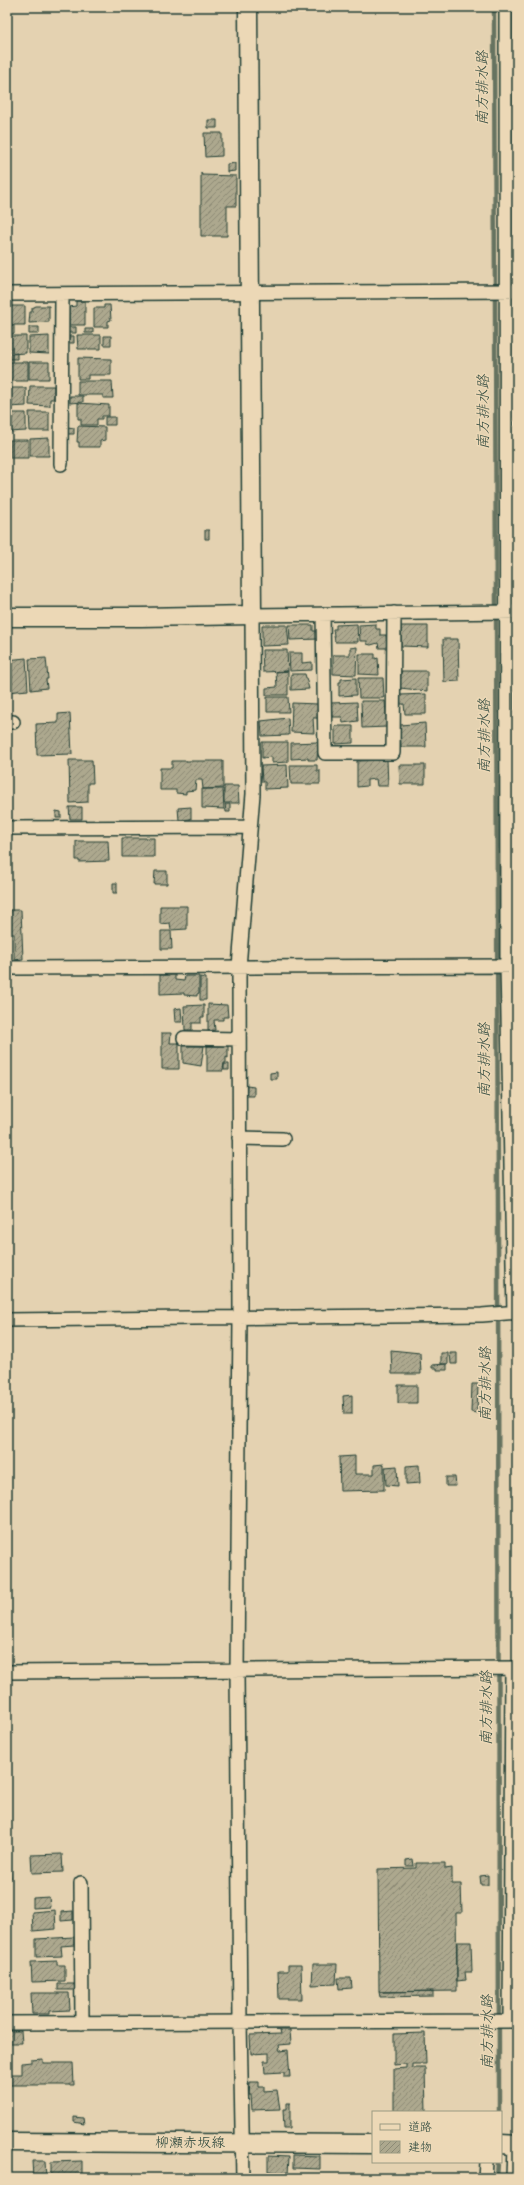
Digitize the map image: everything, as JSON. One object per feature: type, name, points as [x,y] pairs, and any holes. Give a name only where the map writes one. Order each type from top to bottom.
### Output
[{"type":"street","points":[[243,2178],[237,1670],[240,1316],[239,967],[253,794],[248,7]]},
{"type":"street","points":[[7,1320],[513,1313],[510,966],[509,292],[506,7]]},
{"type":"street","points":[[7,294],[509,292]]},
{"type":"street","points":[[61,464],[62,294]]},
{"type":"street","points":[[7,617],[141,617],[509,612]]},
{"type":"street","points":[[323,614],[325,753],[393,753],[394,613]]},
{"type":"street","points":[[7,828],[250,827]]},
{"type":"street","points":[[7,968],[510,966]]},
{"type":"street","points":[[184,1038],[239,1039]]},
{"type":"street","points":[[239,1138],[283,1140]]},
{"type":"street","points":[[7,1672],[513,1668],[512,2021],[7,2024]]},
{"type":"street","points":[[81,1883],[82,2023]]},
{"type":"street","name":"柳瀬赤坂線","points":[[7,2142],[372,2144]]},
{"type":"street","points":[[510,2144],[513,2178]]},
{"type":"street","points":[[485,2178],[486,2163]]},
{"type":"building","points":[[208,120],[217,120],[217,128],[208,128]]},
{"type":"building","points":[[204,133],[222,133],[222,156],[205,157]]},
{"type":"building","points":[[235,163],[235,171],[227,172],[227,164]]},
{"type":"building","points":[[201,173],[202,175],[236,176],[236,206],[227,206],[227,236],[201,236]]},
{"type":"building","points":[[76,301],[85,301],[85,325],[69,325],[69,307],[76,306]]},
{"type":"building","points":[[104,305],[110,305],[111,320],[108,321],[108,327],[94,327],[94,308],[104,308]]},
{"type":"building","points":[[11,306],[25,306],[25,325],[8,325],[8,308],[11,308]]},
{"type":"building","points":[[36,306],[49,306],[49,322],[29,323],[30,312],[32,312],[32,308]]},
{"type":"building","points":[[9,325],[14,325],[14,334],[9,334]]},
{"type":"building","points":[[29,327],[39,327],[39,334],[29,334]]},
{"type":"building","points":[[68,327],[76,327],[76,333],[68,333]]},
{"type":"building","points":[[85,329],[93,329],[93,333],[85,333]]},
{"type":"building","points":[[77,335],[101,335],[101,349],[78,349]]},
{"type":"building","points":[[9,336],[26,336],[26,353],[10,354]]},
{"type":"building","points":[[49,336],[49,354],[29,353],[29,337]]},
{"type":"building","points":[[69,336],[74,336],[74,343],[69,343]]},
{"type":"building","points":[[104,336],[111,336],[111,345],[104,345]]},
{"type":"building","points":[[8,348],[10,348],[10,354],[17,353],[17,359],[8,359]]},
{"type":"building","points":[[78,358],[111,359],[111,375],[88,375],[88,379],[78,379]]},
{"type":"building","points":[[9,362],[28,362],[28,381],[8,381]]},
{"type":"building","points":[[29,362],[49,362],[49,379],[29,379]]},
{"type":"building","points":[[78,381],[112,381],[113,398],[103,398],[103,395],[78,395]]},
{"type":"building","points":[[30,386],[54,386],[54,399],[50,399],[50,406],[29,405]]},
{"type":"building","points":[[9,388],[26,388],[26,406],[9,407]]},
{"type":"building","points":[[70,396],[83,396],[83,402],[70,403]]},
{"type":"building","points":[[78,403],[109,405],[109,416],[102,416],[102,419],[97,419],[97,425],[81,425],[81,419],[78,419]]},
{"type":"building","points":[[29,412],[49,412],[49,431],[30,431]]},
{"type":"building","points":[[9,413],[26,413],[26,431],[9,432]]},
{"type":"building","points":[[105,417],[115,417],[115,425],[105,425]]},
{"type":"building","points":[[78,426],[105,427],[105,440],[100,441],[100,447],[79,447],[79,442],[77,442]]},
{"type":"building","points":[[68,427],[74,428],[74,434],[68,434]]},
{"type":"building","points":[[49,438],[49,456],[30,456],[30,439]]},
{"type":"building","points":[[10,440],[28,440],[28,458],[10,458]]},
{"type":"building","points":[[515,512],[517,512],[517,548],[515,548]]},
{"type":"building","points":[[205,530],[209,530],[209,539],[205,539]]},
{"type":"building","points":[[357,624],[358,642],[335,642],[333,629],[336,629],[336,625]]},
{"type":"building","points":[[376,624],[376,629],[380,629],[380,635],[386,635],[387,648],[379,648],[378,643],[371,645],[367,644],[367,641],[360,641],[359,625]]},
{"type":"building","points":[[262,625],[287,625],[289,645],[262,646]]},
{"type":"building","points":[[289,625],[313,625],[313,631],[317,631],[318,639],[290,640]]},
{"type":"building","points":[[401,626],[428,626],[428,647],[401,646]]},
{"type":"building","points":[[443,639],[458,639],[459,681],[444,682]]},
{"type":"building","points":[[357,647],[356,675],[333,674],[333,655],[350,655],[350,648]]},
{"type":"building","points":[[262,650],[287,650],[288,671],[263,672]]},
{"type":"building","points":[[289,653],[302,653],[302,663],[312,662],[312,670],[290,671]]},
{"type":"building","points":[[359,654],[375,654],[375,659],[378,658],[379,675],[359,674]]},
{"type":"building","points":[[26,658],[28,690],[7,692],[7,660]]},
{"type":"building","points":[[46,658],[48,679],[46,679],[47,688],[31,690],[29,659]]},
{"type":"building","points":[[288,671],[288,695],[266,695],[266,688],[277,687],[276,672]]},
{"type":"building","points":[[401,671],[427,671],[427,691],[400,688]]},
{"type":"building","points":[[291,674],[305,674],[309,689],[291,690]]},
{"type":"building","points":[[356,678],[356,695],[339,696],[339,682],[341,682],[341,679]]},
{"type":"building","points":[[358,678],[383,678],[384,698],[359,698]]},
{"type":"building","points":[[426,694],[426,714],[405,714],[404,704],[399,704],[400,695]]},
{"type":"building","points":[[267,697],[288,697],[289,712],[267,712]]},
{"type":"building","points":[[361,701],[385,701],[387,727],[362,728]]},
{"type":"building","points":[[357,702],[358,721],[343,723],[342,717],[332,717],[331,703]]},
{"type":"building","points":[[292,703],[318,704],[318,718],[313,718],[314,733],[291,732]]},
{"type":"building","points":[[70,713],[72,754],[37,755],[36,724],[58,723],[58,714]]},
{"type":"building","points":[[288,718],[289,735],[262,736],[261,721]]},
{"type":"building","points":[[425,723],[426,747],[401,747],[400,725]]},
{"type":"building","points":[[335,726],[353,726],[353,743],[335,744]]},
{"type":"building","points":[[262,742],[288,742],[288,762],[272,763],[272,757],[262,758]]},
{"type":"building","points":[[318,742],[317,760],[308,760],[308,758],[291,759],[291,743]]},
{"type":"building","points":[[69,760],[92,760],[93,783],[88,783],[88,802],[70,803]]},
{"type":"building","points":[[387,760],[388,786],[377,786],[376,779],[367,780],[367,786],[357,787],[357,761]]},
{"type":"building","points":[[172,761],[223,761],[223,788],[203,789],[202,780],[196,780],[195,790],[186,791],[186,794],[176,793],[176,790],[160,790],[160,768],[172,768]]},
{"type":"building","points":[[287,765],[288,788],[265,789],[265,782],[262,782],[261,766]]},
{"type":"building","points":[[290,765],[317,765],[317,771],[320,771],[320,784],[291,784]]},
{"type":"building","points":[[399,765],[425,765],[425,784],[400,784]]},
{"type":"building","points":[[224,786],[238,786],[239,803],[224,803]]},
{"type":"building","points":[[202,789],[223,789],[224,809],[202,808]]},
{"type":"building","points":[[225,804],[230,804],[230,812],[226,812]]},
{"type":"building","points":[[69,807],[82,807],[82,819],[70,819]]},
{"type":"building","points":[[191,807],[191,819],[179,820],[178,808]]},
{"type":"building","points":[[56,811],[61,812],[61,818],[56,818]]},
{"type":"building","points":[[122,838],[154,838],[154,857],[122,857]]},
{"type":"building","points":[[76,841],[108,841],[109,861],[79,862],[79,860],[76,860]]},
{"type":"building","points":[[155,871],[167,871],[167,884],[154,884]]},
{"type":"building","points":[[113,883],[117,883],[117,893],[113,893]]},
{"type":"building","points":[[160,906],[187,906],[187,929],[171,930],[170,923],[160,924]]},
{"type":"building","points":[[7,910],[21,910],[23,959],[14,960],[14,934],[7,934]]},
{"type":"building","points":[[161,931],[171,931],[172,949],[161,949]]},
{"type":"building","points":[[160,975],[175,975],[175,980],[184,981],[185,976],[199,976],[199,993],[197,996],[184,995],[184,993],[160,994]]},
{"type":"building","points":[[200,977],[206,978],[206,1000],[200,1000]]},
{"type":"building","points":[[208,1004],[227,1005],[228,1017],[223,1017],[223,1020],[214,1020],[215,1030],[208,1031]]},
{"type":"building","points":[[204,1005],[204,1017],[201,1017],[201,1023],[192,1023],[192,1030],[185,1030],[184,1006]]},
{"type":"building","points":[[181,1008],[182,1022],[175,1022],[174,1009]]},
{"type":"building","points":[[162,1033],[171,1033],[170,1043],[179,1043],[179,1069],[162,1069]]},
{"type":"building","points":[[183,1046],[204,1046],[201,1066],[183,1063]]},
{"type":"building","points":[[207,1046],[228,1046],[228,1058],[226,1057],[226,1063],[224,1063],[223,1071],[207,1071]]},
{"type":"building","points":[[224,1064],[229,1064],[229,1070],[224,1070]]},
{"type":"building","points":[[277,1072],[277,1079],[270,1079],[270,1073]]},
{"type":"building","points":[[247,1086],[254,1087],[254,1096],[246,1096]]},
{"type":"building","points":[[391,1350],[420,1353],[421,1374],[392,1374]]},
{"type":"building","points":[[441,1353],[448,1353],[448,1364],[441,1364]]},
{"type":"building","points":[[450,1353],[457,1353],[457,1364],[451,1364]]},
{"type":"building","points":[[447,1364],[447,1370],[437,1370],[437,1368],[432,1368],[432,1365]]},
{"type":"building","points":[[472,1384],[478,1384],[477,1413],[471,1412]]},
{"type":"building","points":[[398,1385],[417,1385],[417,1403],[398,1403]]},
{"type":"building","points":[[352,1395],[352,1414],[344,1414],[343,1396]]},
{"type":"building","points":[[355,1456],[355,1474],[374,1474],[374,1465],[384,1464],[384,1490],[340,1491],[339,1457]]},
{"type":"building","points":[[419,1465],[420,1483],[406,1484],[406,1466]]},
{"type":"building","points":[[397,1466],[398,1486],[386,1485],[385,1467]]},
{"type":"building","points":[[446,1477],[455,1477],[456,1486],[446,1486]]},
{"type":"building","points":[[9,1854],[11,1878],[7,1879],[7,1855]]},
{"type":"building","points":[[62,1854],[63,1872],[32,1873],[31,1855]]},
{"type":"building","points":[[413,1859],[414,1866],[406,1866],[406,1860]]},
{"type":"building","points":[[416,1863],[445,1863],[445,1869],[452,1868],[452,1884],[461,1884],[462,1913],[456,1913],[457,1991],[379,1992],[378,1869],[416,1868]]},
{"type":"building","points":[[488,1875],[488,1885],[481,1885],[480,1876]]},
{"type":"building","points":[[49,1897],[50,1907],[33,1908],[33,1898]]},
{"type":"building","points":[[55,1910],[56,1929],[33,1931],[32,1912]]},
{"type":"building","points":[[73,1911],[73,1920],[61,1921],[61,1912]]},
{"type":"building","points":[[74,1937],[74,1945],[61,1946],[62,1956],[36,1957],[36,1939]]},
{"type":"building","points":[[457,1942],[471,1942],[472,1972],[465,1972],[466,1980],[457,1981]]},
{"type":"building","points":[[57,1961],[57,1965],[65,1965],[65,1981],[32,1982],[31,1962]]},
{"type":"building","points":[[313,1964],[337,1964],[336,1984],[312,1985]]},
{"type":"building","points":[[288,1965],[301,1965],[302,1999],[279,1999],[278,1971],[288,1971]]},
{"type":"building","points":[[338,1978],[351,1978],[352,1988],[339,1989]]},
{"type":"building","points":[[58,1984],[74,1984],[75,1990],[58,1990]]},
{"type":"building","points":[[433,1991],[433,1996],[380,1997],[379,1992]]},
{"type":"building","points":[[31,1993],[69,1993],[70,2010],[49,2011],[49,2014],[32,2014]]},
{"type":"building","points":[[280,2030],[290,2030],[291,2044],[279,2045],[280,2051],[288,2050],[290,2077],[284,2077],[284,2072],[265,2073],[264,2061],[269,2061],[269,2053],[251,2054],[250,2035],[281,2034]]},
{"type":"building","points":[[7,2031],[21,2031],[22,2043],[7,2043]]},
{"type":"building","points":[[425,2033],[426,2064],[412,2064],[412,2068],[425,2068],[426,2111],[394,2111],[394,2069],[406,2068],[406,2064],[394,2065],[394,2034]]},
{"type":"building","points":[[43,2059],[43,2063],[73,2063],[74,2085],[7,2085],[7,2074],[22,2074],[22,2063],[31,2062],[31,2060]]},
{"type":"building","points":[[250,2082],[259,2082],[259,2086],[264,2086],[264,2091],[277,2090],[280,2109],[252,2110],[251,2095],[249,2095]]},
{"type":"building","points":[[286,2103],[290,2103],[290,2128],[284,2128],[283,2109],[286,2109]]},
{"type":"building","points":[[74,2117],[83,2118],[84,2124],[74,2122]]},
{"type":"building","points":[[293,2155],[320,2156],[320,2169],[293,2168]]},
{"type":"building","points":[[268,2156],[289,2157],[288,2174],[268,2171]]},
{"type":"building","points":[[32,2161],[45,2161],[46,2178],[33,2178]]},
{"type":"building","points":[[82,2161],[82,2178],[51,2178],[51,2162]]},
{"type":"waterway","name":"南方排水路","points":[[494,7],[499,2111]]},
{"type":"waterway","name":"南方排水路","points":[[497,2178],[498,2163]]}]
